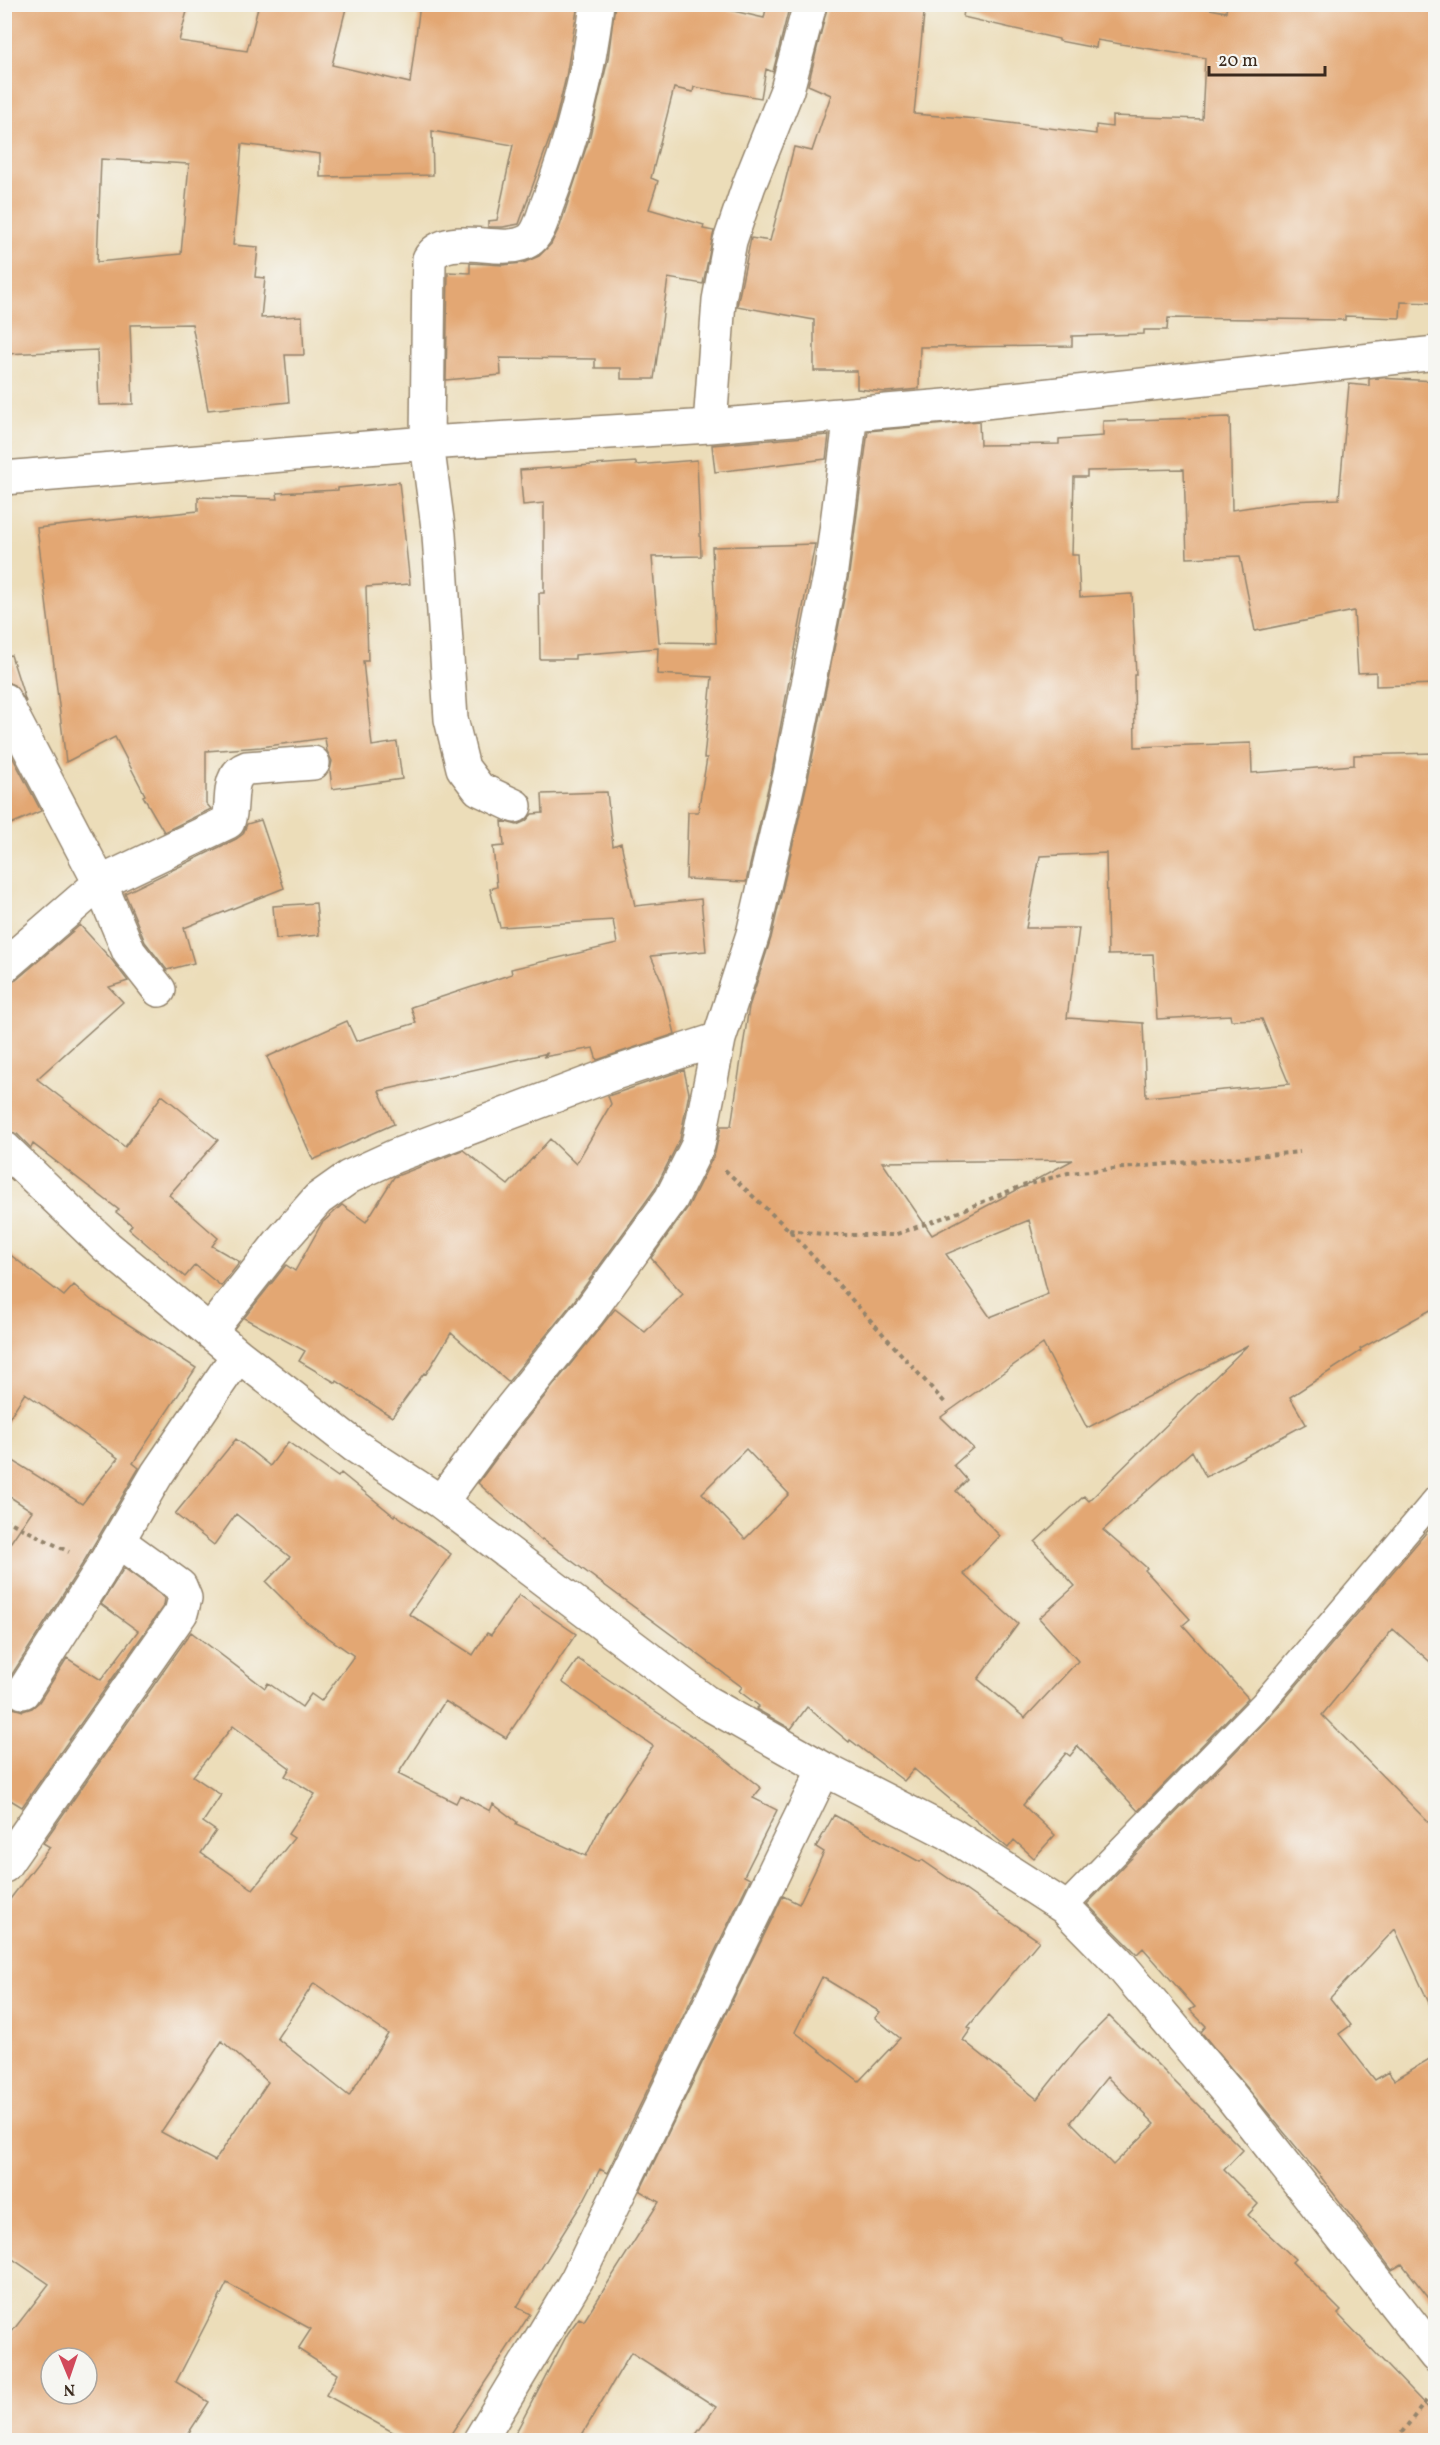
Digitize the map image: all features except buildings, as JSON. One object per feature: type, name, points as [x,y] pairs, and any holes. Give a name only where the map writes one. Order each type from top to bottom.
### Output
[{"type":"street","points":[[515,806],[479,789],[463,768],[451,719],[439,535],[427,443],[429,259],[434,250],[448,245],[514,245],[530,241],[538,229],[563,164],[577,112],[593,41],[597,4]]},
{"type":"street","points":[[710,426],[719,300],[730,241],[749,185],[787,90],[810,4]]},
{"type":"street","points":[[4,478],[427,443],[710,426],[957,405],[1436,353]]},
{"type":"street","points":[[441,1502],[500,1422],[589,1312],[671,1199],[698,1145],[719,1039],[753,934],[790,775],[831,570],[850,414]]},
{"type":"street","points":[[4,700],[100,884],[129,952],[159,990]]},
{"type":"street","points":[[4,966],[100,884],[228,822],[232,811],[233,779],[239,771],[247,768],[313,763]]},
{"type":"street","points":[[210,1331],[281,1240],[318,1199],[349,1177],[395,1156],[615,1073],[719,1039]]},
{"type":"street","points":[[4,1148],[107,1247],[238,1355],[355,1446],[441,1502],[706,1702],[824,1770],[949,1833],[1064,1907],[1117,1961],[1230,2095],[1436,2356]]},
{"type":"street","points":[[23,1692],[99,1573],[157,1474],[238,1355]]},
{"type":"street","points":[[4,1866],[181,1613],[184,1598],[180,1586],[118,1541]]},
{"type":"street","points":[[480,2440],[577,2279],[824,1770]]},
{"type":"lane","points":[[1064,1907],[1262,1704],[1436,1498]]},
{"type":"path","points":[[698,1145],[789,1230],[947,1405]]},
{"type":"path","points":[[789,1230],[831,1235],[894,1235],[1019,1187],[1068,1173],[1300,1152]]},
{"type":"path","points":[[4,1519],[71,1554],[99,1573]]},
{"type":"path","points":[[1396,2440],[1436,2389]]}]
